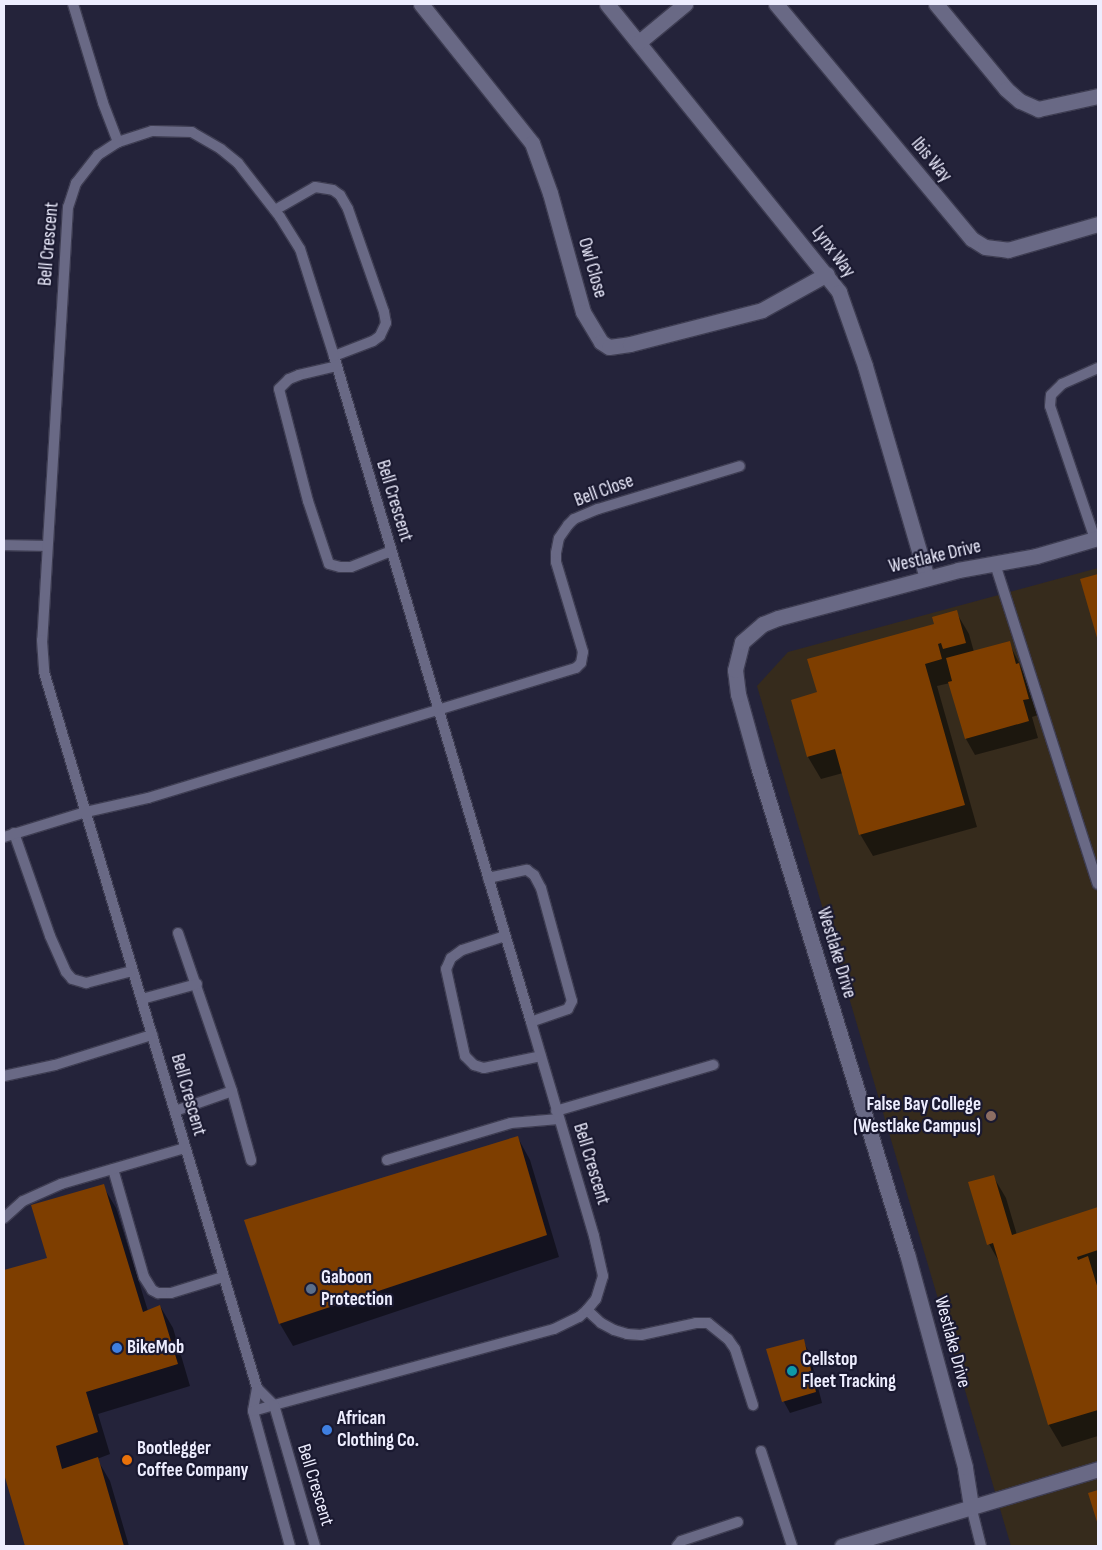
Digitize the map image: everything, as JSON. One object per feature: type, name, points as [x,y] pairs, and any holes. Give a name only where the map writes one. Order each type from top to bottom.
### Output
[{"type":"street","name":"Owl Close","points":[[421,4],[532,143],[550,193],[584,312],[601,342],[609,347],[630,344],[762,310],[827,274]]},
{"type":"street","name":"Lynx Way","points":[[606,4],[827,274],[839,292],[848,313],[927,578]]},
{"type":"street","points":[[639,42],[685,4]]},
{"type":"street","name":"Ibis Way","points":[[776,4],[972,239],[985,247],[1008,250],[1098,224]]},
{"type":"street","points":[[936,4],[1006,89],[1020,101],[1038,109],[1098,96]]},
{"type":"street","name":"Westlake Drive","points":[[971,1506],[965,1467],[909,1263],[758,766],[738,694],[735,670],[742,642],[763,624],[778,618],[927,578],[1036,556],[1097,538]]},
{"type":"street","points":[[842,1546],[1098,1469]]},
{"type":"lane","points":[[73,4],[103,103],[118,142]]},
{"type":"lane","name":"Bell Crescent","points":[[253,1411],[554,1329],[578,1318],[587,1310],[596,1299],[603,1276],[594,1236],[531,1022],[302,254],[291,233],[275,210],[238,163],[203,136],[192,132],[152,131],[118,142],[98,155],[82,173],[68,208],[42,640],[44,672],[257,1388],[253,1411],[290,1546]]},
{"type":"lane","points":[[275,210],[309,190],[325,187],[340,195],[356,230],[384,312],[386,323],[380,336],[335,361],[289,379],[280,388],[308,500],[329,564],[351,567],[391,551]]},
{"type":"lane","points":[[1097,538],[1050,406],[1051,395],[1062,384],[1098,368]]},
{"type":"lane","name":"Bell Close","points":[[438,710],[576,668],[583,658],[556,562],[556,546],[568,525],[578,517],[598,509],[740,466]]},
{"type":"lane","points":[[4,546],[47,546]]},
{"type":"lane","points":[[995,564],[1094,856],[1098,884]]},
{"type":"lane","points":[[132,971],[86,983],[72,979],[66,972],[50,936],[9,835],[86,812],[148,798],[438,710]]},
{"type":"lane","points":[[488,878],[527,870],[534,875],[541,888],[572,1001],[568,1009],[531,1022]]},
{"type":"lane","points":[[178,933],[232,1091],[251,1160]]},
{"type":"lane","points":[[505,936],[462,950],[451,958],[446,969],[465,1056],[474,1065],[484,1068],[541,1056]]},
{"type":"lane","points":[[142,999],[197,984]]},
{"type":"lane","points":[[4,1076],[55,1065],[152,1035]]},
{"type":"lane","points":[[387,1160],[511,1124],[558,1115],[713,1065]]},
{"type":"lane","points":[[175,1110],[232,1091]]},
{"type":"lane","points":[[4,1218],[16,1206],[35,1195],[113,1169],[186,1148]]},
{"type":"lane","points":[[113,1169],[144,1277],[152,1290],[158,1293],[171,1293],[223,1277]]},
{"type":"lane","points":[[587,1310],[601,1323],[627,1334],[641,1335],[696,1323],[708,1323],[728,1339],[735,1349],[754,1405]]},
{"type":"lane","name":"Bell Crescent","points":[[257,1388],[274,1404],[315,1546]]},
{"type":"lane","points":[[761,1451],[792,1546]]},
{"type":"lane","points":[[971,1506],[981,1546]]},
{"type":"lane","points":[[677,1546],[681,1541],[738,1522]]},
{"type":"shaded area","name":"False Bay College (Westlake Campus)","points":[[1098,568],[1098,1546],[1011,1546],[757,686],[788,652]]},
{"type":"building","points":[[1098,574],[1098,641],[1080,579]]},
{"type":"building","points":[[957,610],[966,643],[943,649],[941,643],[938,644],[942,659],[925,664],[965,805],[859,835],[835,749],[807,757],[791,700],[817,692],[807,659],[934,624],[932,617]]},
{"type":"building","points":[[1010,641],[1016,664],[1019,663],[1029,699],[1023,700],[1029,721],[965,739],[948,682],[952,681],[946,658]]},
{"type":"building","points":[[518,1136],[547,1235],[279,1324],[244,1220]]},
{"type":"building","points":[[994,1175],[1012,1235],[1098,1207],[1098,1250],[1077,1257],[1078,1260],[1088,1256],[1098,1289],[1098,1410],[1048,1425],[993,1243],[987,1245],[968,1182]]},
{"type":"building","points":[[104,1184],[143,1312],[160,1305],[178,1364],[86,1392],[98,1432],[56,1446],[62,1469],[98,1457],[124,1546],[25,1546],[4,1474],[4,1270],[47,1258],[31,1205]]},
{"type":"building","name":"Cellstop Fleet Tracking","points":[[804,1339],[816,1392],[782,1402],[766,1349]]},
{"type":"building","points":[[1098,1490],[1098,1525],[1088,1493]]},
{"type":"place","name":"False Bay College (Westlake Campus)","points":[[991,1116]]},
{"type":"place","name":"Gaboon Protection","points":[[311,1289]]},
{"type":"place","name":"BikeMob","points":[[117,1348]]},
{"type":"place","name":"Cellstop Fleet Tracking","points":[[792,1371]]},
{"type":"place","name":"African Clothing Co.","points":[[327,1430]]},
{"type":"place","name":"Bootlegger Coffee Company","points":[[127,1460]]}]
